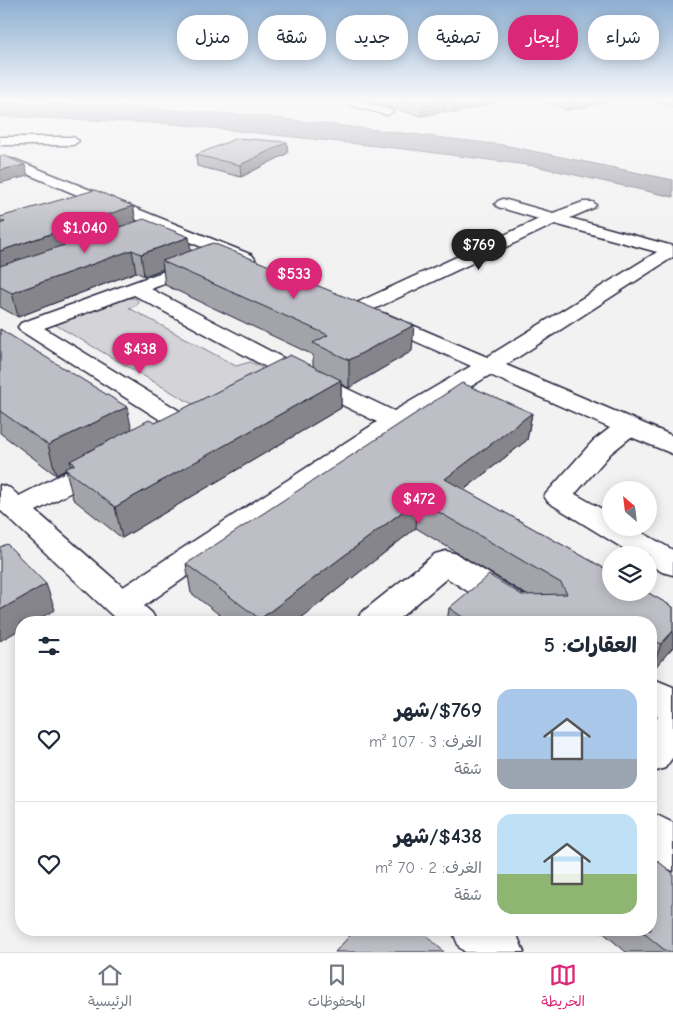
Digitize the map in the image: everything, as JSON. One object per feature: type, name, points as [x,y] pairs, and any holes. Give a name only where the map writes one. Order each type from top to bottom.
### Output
[{"type":"street","points":[[0,161],[11,163],[264,267]]},
{"type":"street","points":[[121,455],[8,501],[130,614],[395,420],[490,365],[671,250],[503,204]]},
{"type":"street","points":[[588,205],[350,306],[490,365],[673,446]]},
{"type":"street","points":[[138,236],[165,226]]},
{"type":"street","points":[[182,423],[19,331],[230,252]]},
{"type":"street","points":[[135,288],[285,368],[395,420]]},
{"type":"street","points":[[260,382],[285,368]]},
{"type":"street","points":[[156,437],[217,405]]},
{"type":"street","points":[[629,426],[602,447],[558,496],[673,564]]},
{"type":"street","points":[[380,616],[446,562],[532,616]]},
{"type":"street","points":[[657,697],[673,706]]},
{"type":"street","points":[[657,747],[673,726]]},
{"type":"street","points":[[657,838],[673,849]]},
{"type":"street","points":[[483,936],[500,952]]},
{"type":"shaded area","points":[[371,145],[505,145],[673,180],[673,197],[535,166]]},
{"type":"shaded area","points":[[128,298],[135,298],[138,301],[137,305],[129,308],[236,366],[250,362],[261,367],[262,371],[194,405],[54,324]]},
{"type":"building","points":[[219,145],[280,145],[240,165],[196,155]]},
{"type":"building","points":[[0,156],[5,156],[25,165],[0,170]]},
{"type":"building","points":[[95,190],[133,206],[0,251],[0,224],[5,222],[0,220],[0,217]]},
{"type":"building","points":[[144,219],[189,237],[141,254],[132,250],[12,293],[0,287],[0,266]]},
{"type":"building","points":[[213,243],[414,325],[349,360],[313,343],[328,335],[162,261]]},
{"type":"building","points":[[0,329],[127,407],[48,445],[0,411]]},
{"type":"building","points":[[290,355],[341,380],[115,507],[65,469],[75,464],[70,461],[149,420],[155,423]]},
{"type":"building","points":[[462,383],[532,413],[445,479],[602,567],[602,601],[657,601],[657,598],[673,607],[673,631],[661,644],[657,642],[657,616],[461,616],[449,608],[489,575],[522,595],[567,594],[561,583],[418,500],[264,616],[256,616],[186,564]]},
{"type":"building","points":[[7,544],[46,584],[0,610],[0,547]]},
{"type":"building","points":[[657,861],[673,873],[673,952],[667,952],[647,936],[657,936]]},
{"type":"building","points":[[350,936],[427,936],[444,952],[335,952]]}]
